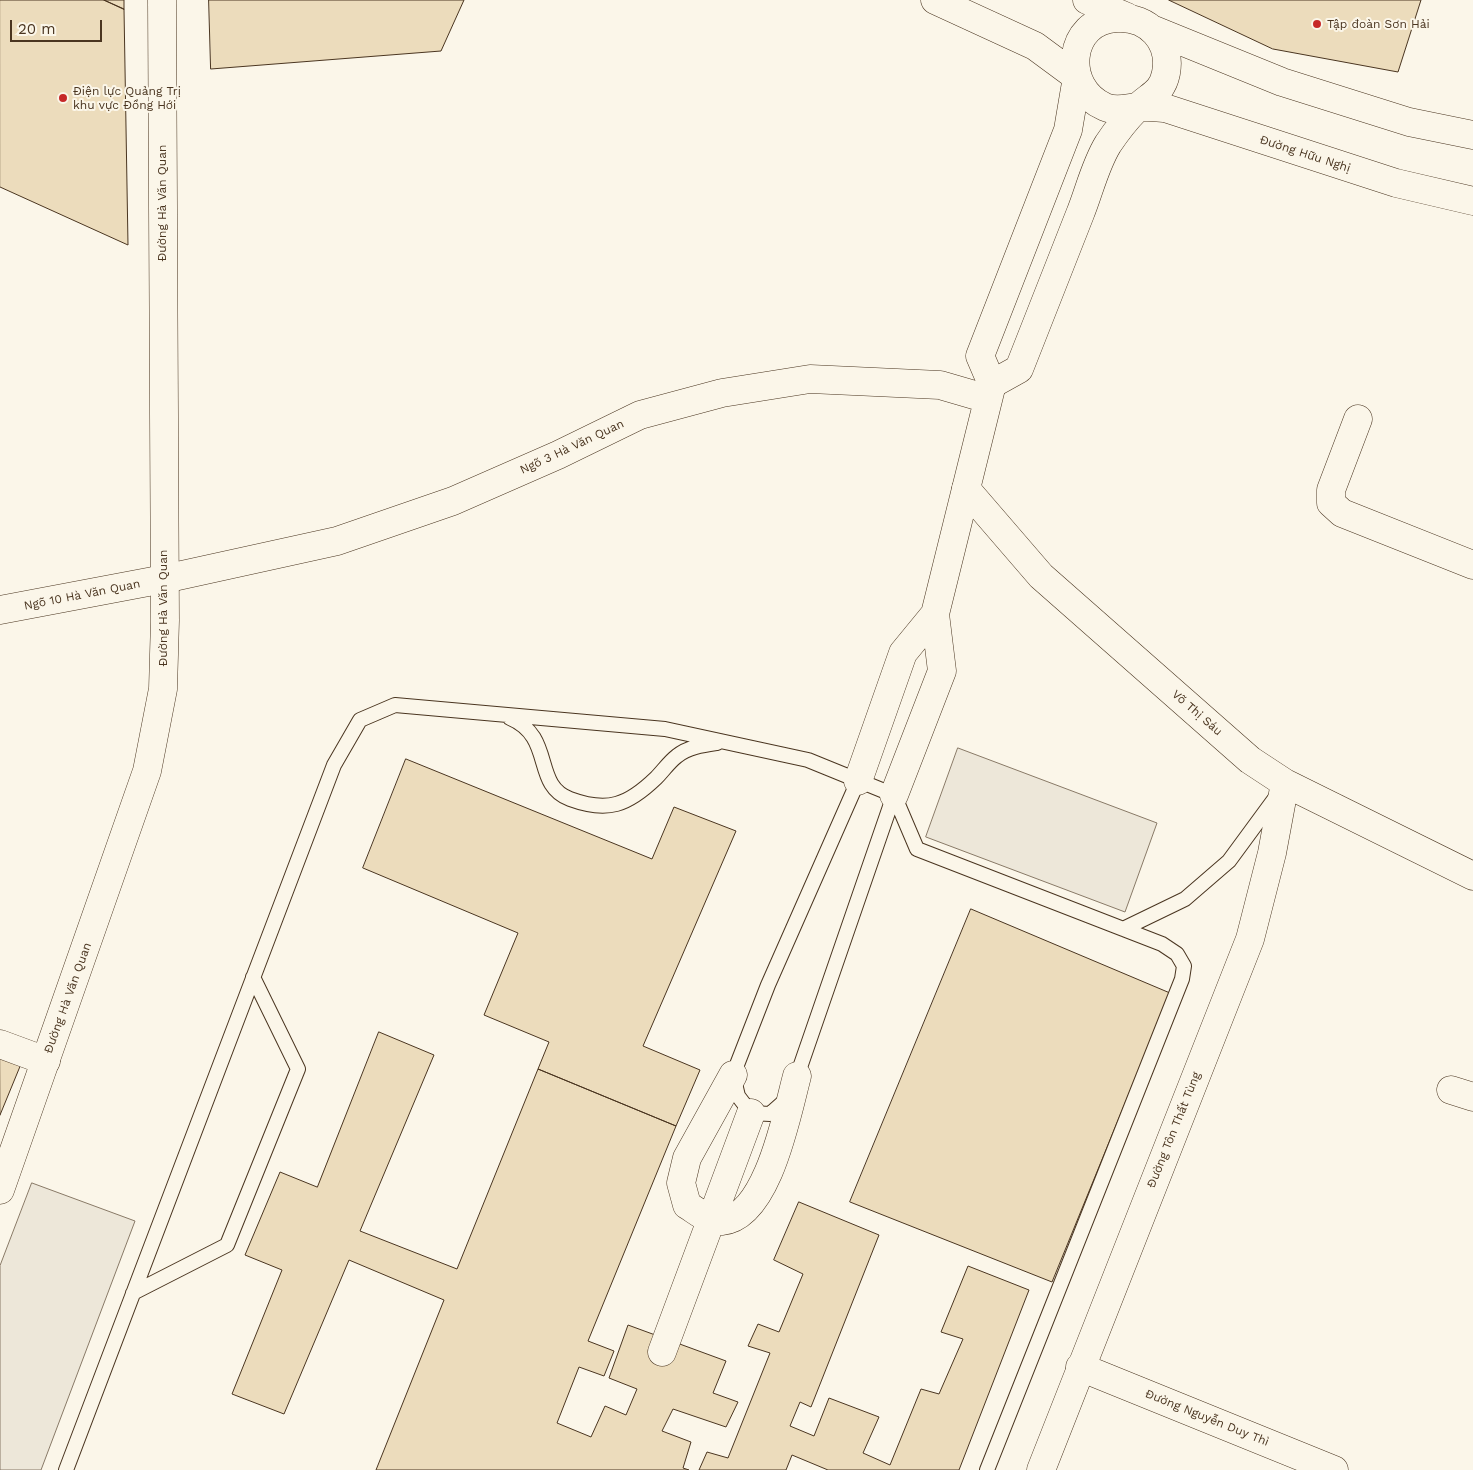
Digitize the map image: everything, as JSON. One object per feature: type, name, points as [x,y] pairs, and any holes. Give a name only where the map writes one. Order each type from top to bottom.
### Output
[{"type":"street","name":"Đường Hà Văn Quan","points":[[0,1190],[147,770],[163,690],[162,0]]},
{"type":"street","points":[[935,0],[1035,46],[1077,77]]},
{"type":"street","points":[[1087,0],[1141,22],[1154,30],[1282,82],[1409,122],[1473,135]]},
{"type":"street","points":[[1127,17],[1112,18],[1097,24],[1085,34],[1078,47],[1074,62],[1077,77],[1083,91],[1094,102],[1108,108],[1123,110],[1138,107]]},
{"type":"street","points":[[990,391],[1019,369],[1107,146],[1138,107],[1151,99],[1161,87],[1166,73],[1167,58],[1164,43],[1154,30]]},
{"type":"street","points":[[894,795],[942,671],[935,614],[990,391],[980,356],[1068,130],[1077,77]]},
{"type":"street","name":"Đường Hữu Nghị","points":[[1138,107],[1165,108],[1396,183],[1473,201]]},
{"type":"street","name":"Ngõ 3 Hà Văn Quan","points":[[164,579],[337,541],[453,501],[558,455],[640,415],[722,393],[810,379],[940,385],[990,391]]},
{"type":"street","points":[[1358,419],[1331,490],[1331,503],[1342,514],[1473,565]]},
{"type":"street","name":"Võ Thị Sáu","points":[[966,489],[1041,576],[1250,760],[1286,783],[1473,876]]},
{"type":"street","name":"Ngõ 10 Hà Văn Quan","points":[[0,610],[164,579]]},
{"type":"street","points":[[858,781],[903,652],[935,614]]},
{"type":"street","name":"Đường Tôn Thất Tùng","points":[[1041,1470],[1250,939],[1272,853],[1286,783]]},
{"type":"street","points":[[0,1044],[46,1061]]},
{"type":"street","points":[[733,1075],[687,1158],[681,1183],[687,1205],[712,1220],[722,1221],[742,1214],[757,1194],[774,1156],[797,1076]]},
{"type":"street","points":[[662,1352],[751,1113]]},
{"type":"street","name":"Đường Nguyễn Duy Thì","points":[[1080,1367],[1334,1470]]},
{"type":"lane","points":[[66,1470],[334,765],[360,720],[395,705],[665,729],[808,760],[894,795],[917,849],[1162,944],[1177,954],[1184,966],[1182,979],[987,1470]]},
{"type":"lane","points":[[500,714],[523,724],[536,740],[547,778],[564,797],[588,806],[610,807],[634,797],[677,756],[695,746],[724,742]]},
{"type":"lane","points":[[858,781],[768,985],[733,1075],[738,1096],[751,1113],[770,1114],[786,1101],[797,1076],[894,795]]},
{"type":"lane","points":[[1123,929],[1185,899],[1222,867],[1262,818],[1286,783]]},
{"type":"lane","points":[[133,1293],[228,1245],[298,1070],[253,977]]},
{"type":"shaded area","points":[[958,748],[1157,823],[1125,912],[926,837]]},
{"type":"shaded area","points":[[32,1183],[135,1221],[41,1470],[0,1470],[0,1266]]},
{"type":"building","name":"Điện lực Quảng Trị khu vực Đồng Hới","points":[[0,0],[104,0],[124,9],[128,245],[0,187]]},
{"type":"building","points":[[104,0],[124,0],[124,9]]},
{"type":"building","points":[[209,0],[464,0],[441,51],[211,69]]},
{"type":"building","name":"Tập đoàn Sơn Hải","points":[[1169,0],[1421,0],[1398,72],[1273,49]]},
{"type":"building","points":[[406,759],[652,859],[674,807],[736,831],[643,1046],[700,1070],[676,1126],[538,1069],[549,1042],[484,1015],[518,933],[363,868]]},
{"type":"building","points":[[971,909],[1170,993],[1052,1282],[850,1202]]},
{"type":"building","points":[[379,1032],[434,1055],[360,1231],[457,1269],[538,1069],[676,1126],[588,1341],[614,1351],[604,1376],[579,1367],[557,1423],[591,1437],[605,1406],[626,1415],[637,1389],[609,1378],[628,1325],[726,1361],[713,1393],[738,1402],[726,1427],[673,1409],[662,1431],[691,1442],[683,1468],[689,1470],[376,1470],[444,1300],[349,1260],[284,1414],[232,1394],[282,1270],[245,1255],[280,1172],[317,1187]]},
{"type":"building","points":[[0,1056],[21,1064],[0,1115]]},
{"type":"building","points":[[799,1202],[879,1235],[811,1407],[800,1402],[790,1426],[814,1436],[829,1398],[879,1417],[863,1453],[890,1465],[921,1389],[939,1394],[963,1339],[941,1332],[968,1266],[1029,1290],[959,1470],[828,1470],[792,1455],[786,1470],[699,1470],[707,1452],[728,1458],[770,1353],[748,1346],[758,1324],[779,1332],[803,1274],[774,1260]]},
{"type":"place","name":"Tập đoàn Sơn Hải","points":[[1317,24]]},
{"type":"place","name":"Điện lực Quảng Trị khu vực Đồng Hới","points":[[63,98]]}]
